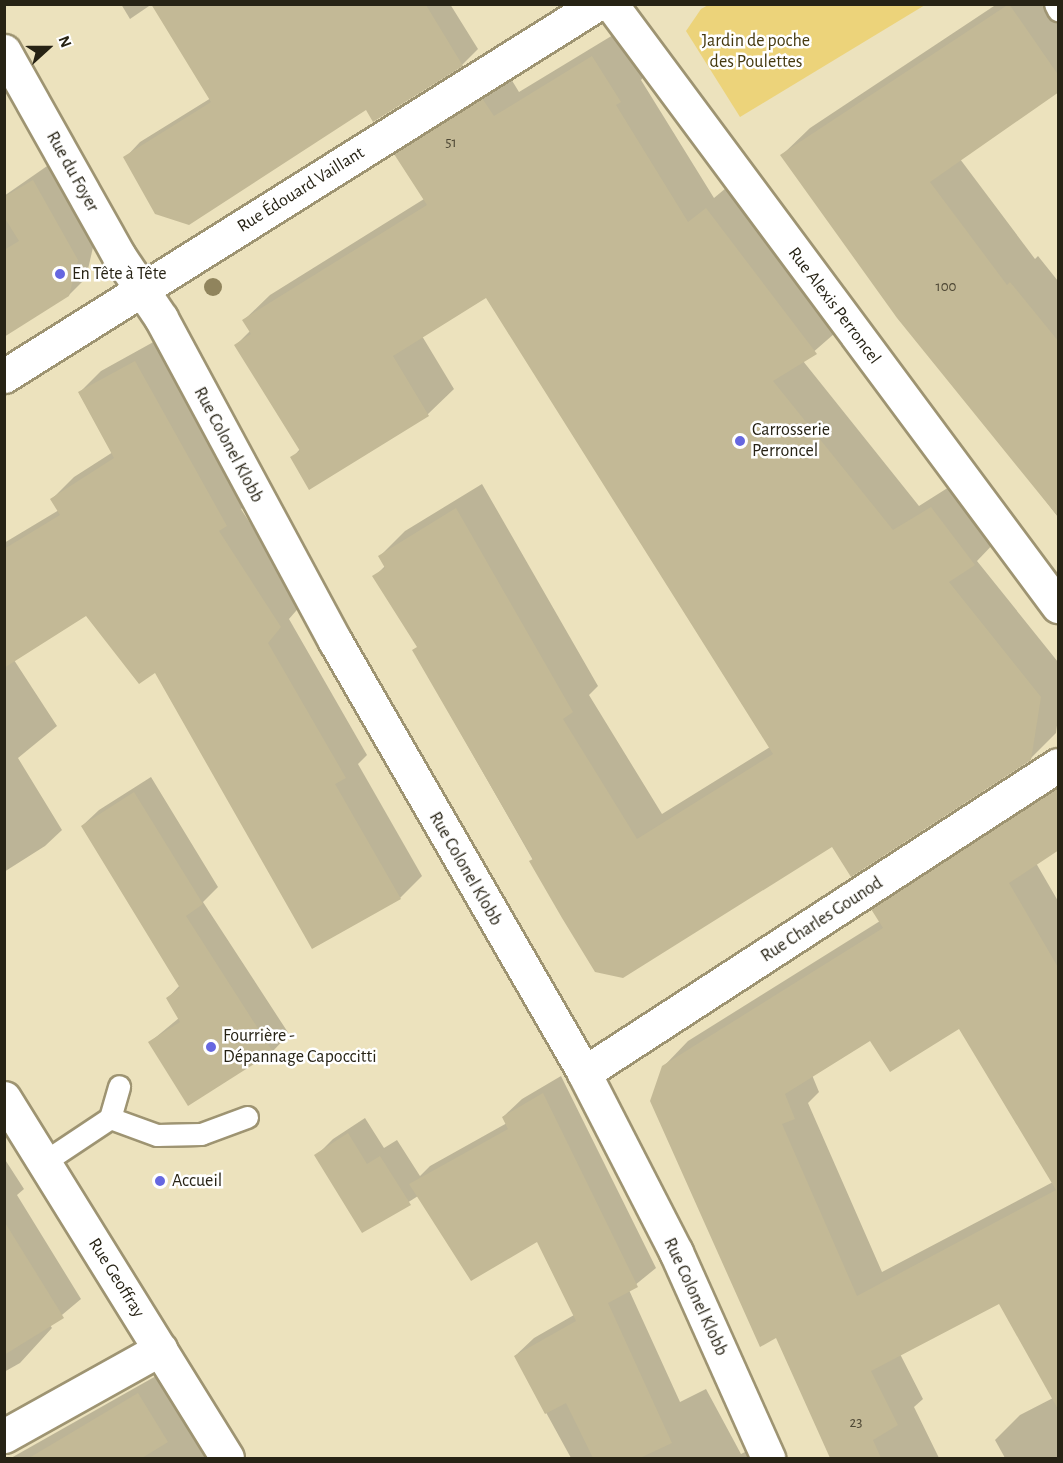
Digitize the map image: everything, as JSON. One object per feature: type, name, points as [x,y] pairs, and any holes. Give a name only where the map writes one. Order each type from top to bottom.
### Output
[{"type":"street","name":"Rue Édouard Vaillant","points":[[4,376],[597,4]]},
{"type":"street","name":"Rue Alexis Perroncel","points":[[611,4],[1059,606]]},
{"type":"street","name":"Rue du Foyer","points":[[4,51],[142,290]]},
{"type":"street","name":"Rue Colonel Klobb","points":[[142,290],[345,660],[584,1073],[676,1252],[768,1458]]},
{"type":"street","name":"Rue Charles Gounod","points":[[584,1073],[1059,765]]},
{"type":"street","name":"Rue Geoffray","points":[[4,1098],[227,1458]]},
{"type":"street","points":[[4,1436],[160,1349]]},
{"type":"lane","points":[[1055,4],[1059,10]]},
{"type":"lane","points":[[44,1162],[110,1118],[119,1086]]},
{"type":"lane","points":[[110,1118],[157,1135],[201,1134],[247,1117]]},
{"type":"green space","name":"Jardin de poche des Poulettes","points":[[710,4],[925,5],[740,117],[686,31],[701,9]]},
{"type":"building","points":[[151,4],[426,5],[463,66],[373,122],[366,110],[189,225],[155,214],[123,157],[211,102]]},
{"type":"building","points":[[1009,4],[1059,76],[1059,92],[930,182],[1007,285],[1010,282],[1059,342],[1059,518],[897,318],[780,155]]},
{"type":"building","points":[[592,56],[621,102],[616,105],[688,222],[706,208],[817,354],[773,381],[893,530],[931,507],[975,565],[949,582],[1041,697],[1031,760],[851,877],[832,847],[623,978],[595,972],[562,918],[529,861],[533,859],[412,650],[417,647],[372,576],[385,568],[378,556],[456,508],[573,712],[563,719],[637,839],[773,754],[486,298],[393,356],[429,416],[309,490],[290,457],[300,451],[234,345],[251,334],[242,320],[427,205],[394,154],[482,98],[494,116]]},
{"type":"building","points":[[33,180],[78,260],[69,296],[4,337],[4,250],[19,241],[4,217],[4,197]]},
{"type":"building","points":[[135,361],[227,526],[219,531],[281,627],[268,643],[346,778],[335,784],[401,899],[312,949],[155,673],[139,684],[86,616],[4,668],[4,549],[60,515],[50,499],[114,458],[78,392]]},
{"type":"building","points":[[1059,787],[1059,850],[1009,883],[1059,969],[1059,1411],[999,1304],[871,1371],[898,1425],[873,1440],[881,1458],[830,1458],[776,1338],[760,1347],[650,1101],[662,1066],[883,928],[871,909]],"holes":[[[959,1029],[1056,1190],[857,1296],[782,1124],[795,1119],[785,1094],[870,1041],[890,1072]]]},
{"type":"building","points":[[134,792],[203,904],[186,916],[273,1052],[188,1106],[148,1042],[180,1022],[166,998],[180,988],[81,826]]},
{"type":"building","points":[[543,1093],[638,1287],[608,1303],[672,1443],[640,1458],[593,1458],[566,1403],[545,1414],[514,1356],[576,1321],[537,1242],[471,1281],[409,1184],[508,1129],[502,1117]]},
{"type":"building","points":[[348,1133],[367,1164],[380,1156],[411,1205],[362,1233],[314,1155]]},
{"type":"building","points":[[4,1221],[64,1318],[4,1355]]},
{"type":"building","points":[[138,1393],[168,1442],[142,1458],[29,1458]]},
{"type":"place","name":"En Tête à Tête","points":[[60,274]]},
{"type":"place","name":"Carrosserie Perroncel","points":[[740,441]]},
{"type":"place","name":"Fourrière - Dépannage Capoccitti","points":[[211,1047]]},
{"type":"place","name":"Accueil","points":[[160,1181]]}]
